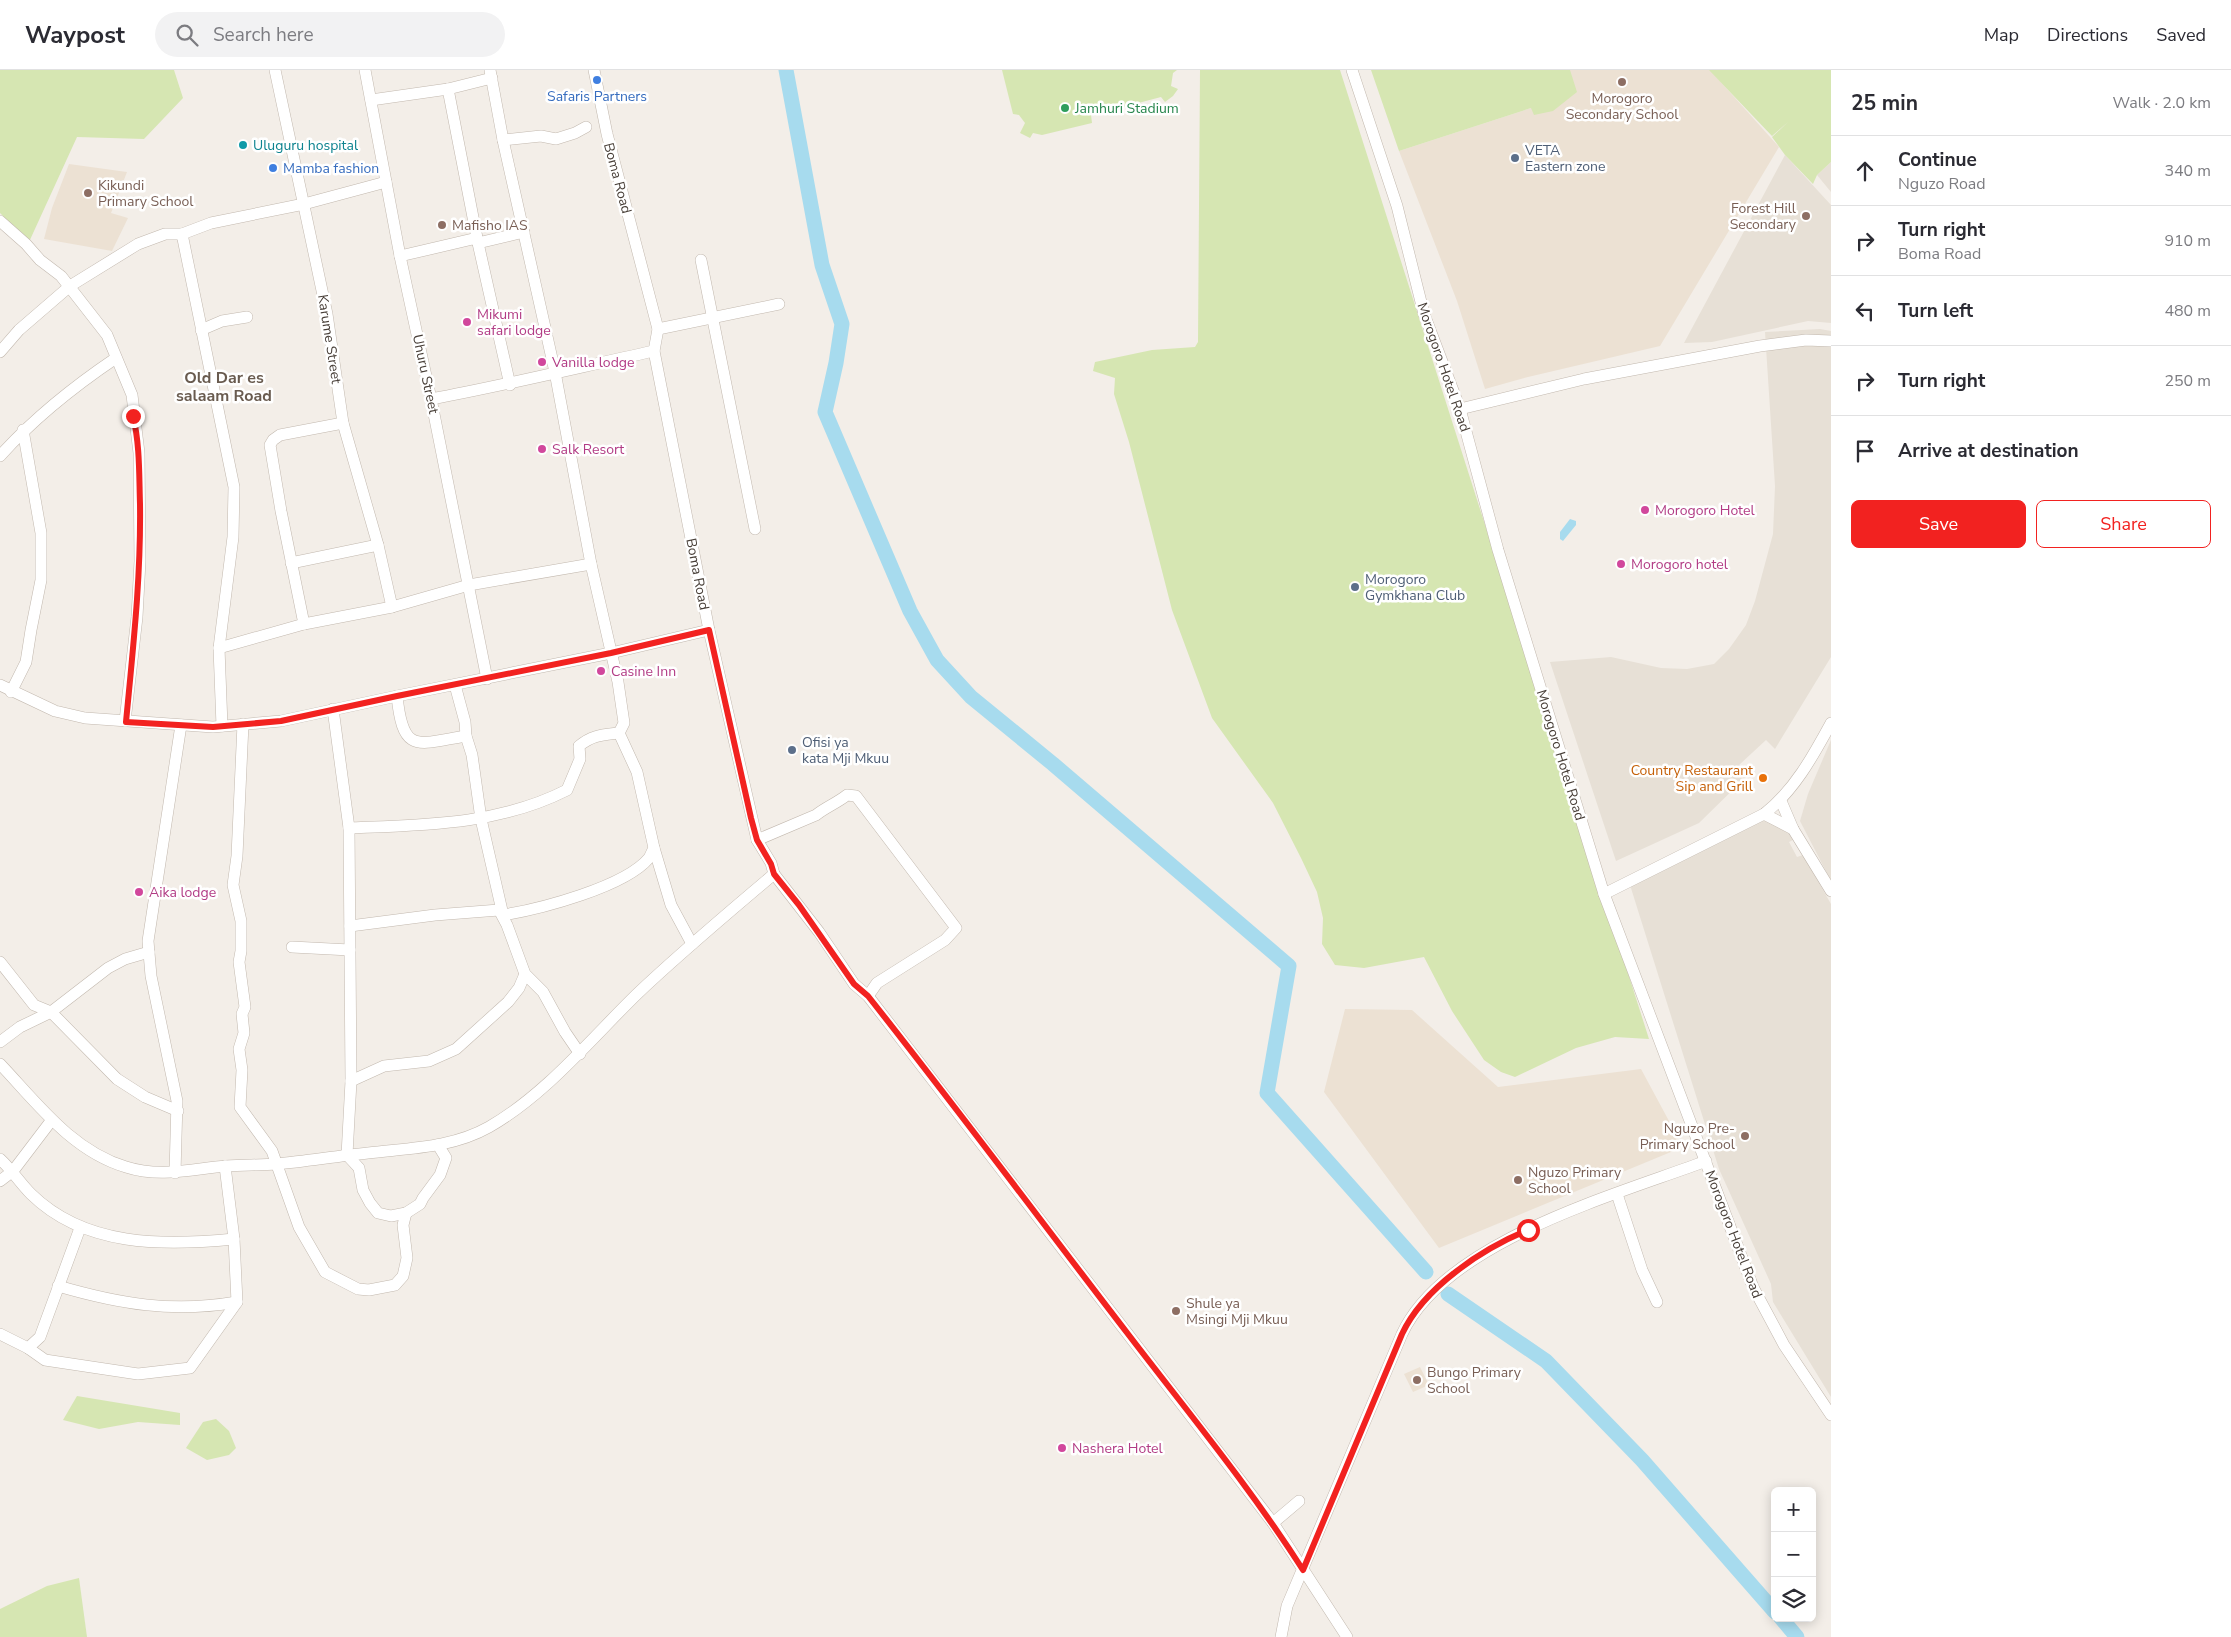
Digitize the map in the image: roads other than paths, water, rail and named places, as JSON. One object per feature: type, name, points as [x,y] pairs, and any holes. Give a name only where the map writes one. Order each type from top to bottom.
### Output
[{"type":"street","name":"Karume Street","points":[[276,70],[327,314],[343,423],[378,545],[392,607]]},
{"type":"street","name":"Uhuru Street","points":[[365,70],[400,256],[431,398],[487,679]]},
{"type":"street","name":"Boma Road","points":[[594,70],[607,134],[658,329],[654,351],[709,630],[757,840],[771,864],[774,874],[809,919],[854,984],[868,996],[960,1113],[1273,1524],[1347,1637]]},
{"type":"street","name":"Morogoro Hotel Road","points":[[1352,70],[1397,206],[1424,314],[1460,410],[1498,550],[1604,894],[1736,1243],[1764,1310],[1784,1345],[1831,1415]]},
{"type":"street","points":[[371,100],[448,89],[491,74],[503,140],[555,372],[591,564],[618,682],[624,723],[618,733]]},
{"type":"street","points":[[448,89],[478,243],[510,385]]},
{"type":"street","points":[[503,140],[540,136],[556,138],[575,133],[586,127]]},
{"type":"street","points":[[0,352],[19,330],[70,286],[138,244],[165,234],[182,234],[211,222],[304,204],[386,182]]},
{"type":"street","points":[[0,221],[70,286],[107,335],[132,395],[139,461],[139,589],[126,722]]},
{"type":"street","points":[[478,243],[524,232]]},
{"type":"street","points":[[182,234],[234,488],[234,537],[219,648],[222,726]]},
{"type":"street","points":[[400,256],[477,238],[478,243]]},
{"type":"street","points":[[701,260],[755,528]]},
{"type":"street","points":[[658,329],[779,304]]},
{"type":"street","points":[[201,330],[222,321],[246,317]]},
{"type":"street","points":[[1460,410],[1584,379],[1760,346],[1806,340],[1831,341]]},
{"type":"street","points":[[431,398],[510,385],[555,372],[654,351]]},
{"type":"street","points":[[0,456],[23,430],[74,386],[116,358]]},
{"type":"street","points":[[304,624],[270,445],[280,435],[343,423]]},
{"type":"street","points":[[11,692],[26,662],[41,580],[41,533],[23,430]]},
{"type":"street","points":[[292,563],[378,545]]},
{"type":"street","points":[[219,648],[304,624],[392,607],[469,586],[591,564]]},
{"type":"street","points":[[0,685],[11,692],[55,711],[85,718],[213,727],[281,721],[611,653],[709,630]]},
{"type":"street","points":[[455,685],[472,755],[481,819],[501,912],[525,974],[543,992],[565,1032],[580,1054]]},
{"type":"street","points":[[397,696],[403,728],[411,740],[426,744],[466,736]]},
{"type":"street","points":[[333,709],[349,828],[351,1081],[347,1155],[359,1168],[363,1190],[378,1213],[391,1216],[406,1213],[420,1204],[440,1175],[446,1158],[438,1145]]},
{"type":"street","points":[[1604,894],[1764,814],[1781,801],[1817,749],[1831,723]]},
{"type":"street","points":[[243,724],[237,856],[233,885],[240,921],[240,962],[245,1007],[242,1014],[244,1033],[239,1049],[242,1070],[240,1107],[265,1140],[276,1164],[299,1227],[318,1263],[325,1272],[358,1288],[369,1290],[395,1285],[401,1279],[407,1258],[402,1225],[406,1213]]},
{"type":"street","points":[[175,1173],[178,1111],[170,1061],[151,976],[149,952],[150,924],[180,725]]},
{"type":"street","points":[[349,828],[434,825],[481,819],[519,809],[567,790],[580,759],[578,754],[579,746],[595,735],[618,733]]},
{"type":"street","points":[[618,733],[637,772],[654,848],[671,905],[692,944]]},
{"type":"street","points":[[757,840],[816,815],[836,804],[847,795],[856,796],[942,911],[954,923],[956,928],[945,940],[877,983],[868,996]]},
{"type":"street","points":[[1781,801],[1793,829],[1831,891]]},
{"type":"street","points":[[1764,814],[1793,829]]},
{"type":"street","points":[[350,926],[435,915],[523,912],[615,881],[637,868],[649,858],[654,848]]},
{"type":"street","points":[[637,868],[649,867],[662,874]]},
{"type":"street","points":[[0,1064],[51,1121],[70,1136],[102,1158],[126,1168],[158,1174],[225,1166],[276,1164],[438,1145],[465,1138],[490,1126],[521,1104],[580,1054],[634,997],[692,944],[774,874]]},
{"type":"street","points":[[292,947],[350,950]]},
{"type":"street","points":[[0,1042],[20,1027],[51,1012],[108,968],[125,958],[149,952]]},
{"type":"street","points":[[0,962],[34,1005],[51,1012],[91,1054],[129,1088],[178,1111]]},
{"type":"street","points":[[351,1081],[384,1066],[429,1061],[456,1050],[508,1002],[519,988],[525,974]]},
{"type":"street","points":[[0,1181],[13,1171],[51,1121]]},
{"type":"street","points":[[0,1159],[13,1171],[30,1194],[80,1228],[115,1237],[150,1242],[194,1243],[234,1239]]},
{"type":"street","points":[[1281,1637],[1287,1606],[1402,1334],[1414,1314],[1446,1280],[1504,1240],[1616,1194],[1706,1161]]},
{"type":"street","points":[[0,1334],[28,1348],[45,1360],[138,1374],[190,1368],[237,1302],[234,1239],[225,1166]]},
{"type":"street","points":[[1616,1194],[1639,1261],[1657,1302]]},
{"type":"street","points":[[28,1348],[40,1337],[80,1228]]},
{"type":"street","points":[[58,1286],[117,1302],[149,1306],[205,1306],[237,1302]]},
{"type":"street","points":[[1273,1524],[1299,1501]]},
{"type":"water","points":[[1570,519],[1576,521],[1576,525],[1563,541],[1560,539],[1560,532]]},
{"type":"waterway","points":[[786,70],[822,265],[842,324],[836,363],[825,412],[910,611],[937,660],[971,697],[1053,764],[1289,966],[1267,1093],[1426,1272]]},
{"type":"waterway","points":[[1448,1294],[1546,1361],[1642,1460],[1771,1607]]},
{"type":"waterway","points":[[1784,1622],[1797,1637]]},
{"type":"place","name":"Safaris Partners","points":[[597,80]]},
{"type":"place","name":"Morogoro Secondary School","points":[[1622,82]]},
{"type":"place","name":"Jamhuri Stadium","points":[[1065,108]]},
{"type":"place","name":"Uluguru hospital","points":[[243,145]]},
{"type":"place","name":"VETA Eastern zone","points":[[1515,158]]},
{"type":"place","name":"Mamba fashion","points":[[273,168]]},
{"type":"place","name":"Kikundi Primary School","points":[[88,193]]},
{"type":"place","name":"Forest Hill Secondary","points":[[1806,216]]},
{"type":"place","name":"Mafisho IAS","points":[[442,225]]},
{"type":"place","name":"Mikumi safari lodge","points":[[467,322]]},
{"type":"place","name":"Vanilla lodge","points":[[542,362]]},
{"type":"place","name":"Salk Resort","points":[[542,449]]},
{"type":"place","name":"Morogoro Hotel","points":[[1645,510]]},
{"type":"place","name":"Morogoro hotel","points":[[1621,564]]},
{"type":"place","name":"Morogoro Gymkhana Club","points":[[1355,587]]},
{"type":"place","name":"Casine Inn","points":[[601,671]]},
{"type":"place","name":"Ofisi ya kata Mji Mkuu","points":[[792,750]]},
{"type":"place","name":"Country Restaurant Sip and Grill","points":[[1763,778]]},
{"type":"place","name":"Aika lodge","points":[[139,892]]},
{"type":"place","name":"Nguzo Pre- Primary School","points":[[1745,1136]]},
{"type":"place","name":"Nguzo Primary School","points":[[1518,1180]]},
{"type":"place","name":"Shule ya Msingi Mji Mkuu","points":[[1176,1311]]},
{"type":"place","name":"Bungo Primary School","points":[[1417,1380]]},
{"type":"place","name":"Nashera Hotel","points":[[1062,1448]]},
{"type":"district","name":"Old Dar es salaam Road","points":[[224,386]]}]
